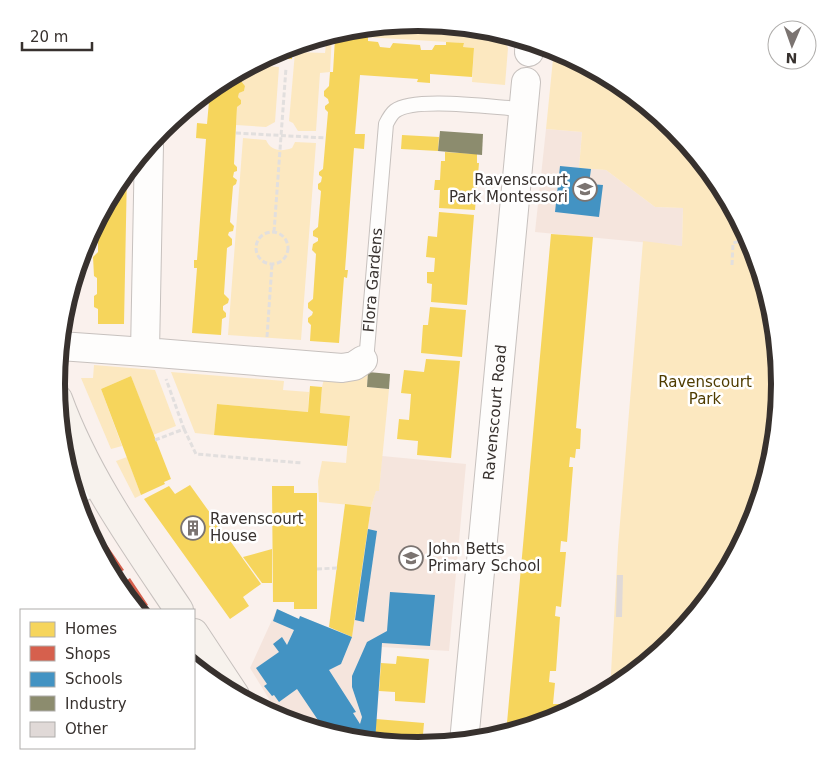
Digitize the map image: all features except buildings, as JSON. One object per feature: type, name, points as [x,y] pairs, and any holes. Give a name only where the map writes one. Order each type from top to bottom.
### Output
[{"type":"main road","points":[[69,435],[84,485],[120,521],[178,609]]},
{"type":"main road","points":[[195,634],[225,680]]},
{"type":"street","name":"Ravenscourt Road","points":[[465,735],[526,82]]},
{"type":"street","points":[[149,156],[151,353]]},
{"type":"street","name":"Flora Gardens","points":[[67,347],[342,368],[354,366],[363,360]]},
{"type":"lane","points":[[526,82],[529,49]]},
{"type":"lane","name":"Flora Gardens","points":[[363,360],[367,350],[386,124],[394,112],[405,106],[423,104],[524,109]]},
{"type":"path","points":[[274,232],[286,68]]},
{"type":"path","points":[[236,133],[326,138]]},
{"type":"path","points":[[269,232],[274,232],[284,237],[288,246],[286,257],[282,261],[272,264],[262,261],[256,247],[260,237],[269,232]]},
{"type":"path","points":[[732,265],[733,243],[741,241]]},
{"type":"path","points":[[265,362],[272,264]]},
{"type":"path","points":[[151,353],[196,454],[302,463]]},
{"type":"path","points":[[156,440],[184,429]]},
{"type":"path","points":[[317,569],[337,568]]},
{"type":"shaded area","name":"Ravenscourt Park Montessori","points":[[546,129],[582,132],[579,168],[606,170],[655,207],[683,208],[682,246],[535,232]]},
{"type":"shaded area","name":"John Betts Primary School","points":[[382,456],[466,464],[449,651],[382,647],[375,735],[327,726],[274,707],[250,668],[277,609],[298,619],[300,616],[352,637],[371,507],[376,490],[379,490]]},
{"type":"green space","points":[[418,31],[465,34],[505,42],[508,48],[505,85],[472,82],[474,48],[463,47],[464,43],[358,37]]},
{"type":"green space","points":[[332,42],[330,72],[320,73],[316,131],[298,131],[293,123],[289,121],[295,54],[325,53],[326,43]]},
{"type":"green space","name":"Ravenscourt Park","points":[[553,58],[615,91],[651,119],[699,169],[735,228],[745,249],[760,293],[769,338],[772,384],[769,431],[760,476],[745,520],[724,561],[699,600],[651,650],[634,665],[611,681],[618,547],[643,241],[682,246],[683,208],[655,207],[606,170],[579,168],[582,132],[546,129]]},
{"type":"green space","points":[[266,66],[279,67],[275,122],[266,127],[236,125],[237,107],[241,104],[241,100],[238,97],[239,93],[244,91],[245,86],[241,81]]},
{"type":"green space","points":[[243,138],[266,140],[268,144],[277,150],[292,148],[295,142],[316,143],[301,340],[228,335]]},
{"type":"green space","points":[[94,365],[155,370],[176,426],[153,435],[131,376],[101,389],[122,446],[111,449],[81,378],[93,378]]},
{"type":"green space","points":[[171,372],[284,381],[283,390],[309,392],[308,412],[217,404],[214,435],[195,433]]},
{"type":"green space","points":[[368,372],[367,387],[389,389],[379,491],[376,491],[371,507],[319,502],[318,481],[322,461],[346,463],[350,416],[320,413],[324,379]]},
{"type":"green space","points":[[127,457],[141,495],[135,498],[116,461]]},
{"type":"place","name":"Ravenscourt Park Montessori","points":[[585,189]]},
{"type":"place","name":"Ravenscourt House","points":[[193,528]]},
{"type":"place","name":"John Betts Primary School","points":[[411,558]]}]
